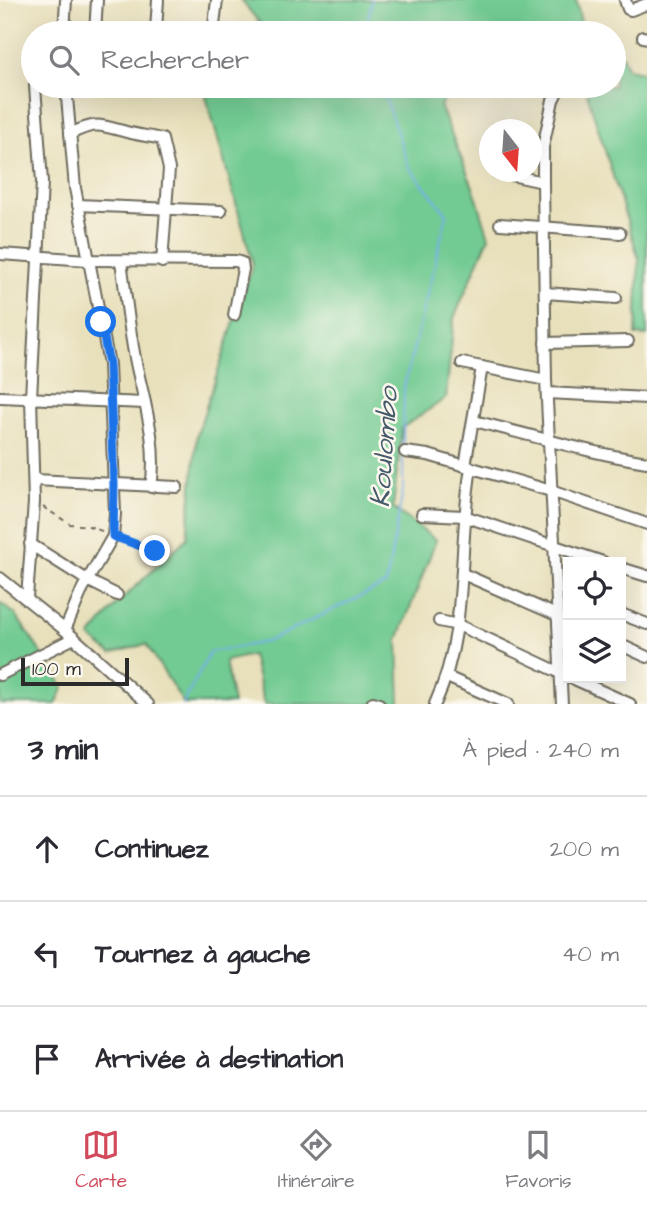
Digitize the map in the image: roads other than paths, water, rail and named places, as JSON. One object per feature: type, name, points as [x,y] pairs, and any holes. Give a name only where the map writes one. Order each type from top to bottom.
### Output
[{"type":"street","points":[[65,21],[66,0]]},
{"type":"street","points":[[96,21],[97,0]]},
{"type":"street","points":[[157,21],[158,0]]},
{"type":"street","points":[[214,21],[217,0]]},
{"type":"street","points":[[625,0],[631,10],[647,4]]},
{"type":"street","points":[[27,598],[35,480],[31,398],[41,158],[36,98]]},
{"type":"street","points":[[0,675],[70,634],[87,580],[113,536],[114,485],[109,364],[78,205],[67,98]]},
{"type":"street","points":[[554,98],[543,147],[543,226],[546,380],[556,614],[563,653]]},
{"type":"street","points":[[70,134],[93,124],[104,124],[122,131],[162,139],[169,169],[162,262]]},
{"type":"street","points":[[78,205],[220,211]]},
{"type":"street","points":[[500,224],[620,233]]},
{"type":"street","points":[[0,254],[88,260],[242,263],[234,316]]},
{"type":"street","points":[[121,261],[155,463],[151,487]]},
{"type":"street","points":[[545,293],[616,298]]},
{"type":"street","points":[[545,343],[628,341]]},
{"type":"street","points":[[462,363],[546,380]]},
{"type":"street","points":[[435,704],[447,677],[458,625],[468,467],[482,368]]},
{"type":"street","points":[[547,393],[647,398]]},
{"type":"street","points":[[0,397],[145,403]]},
{"type":"street","points":[[474,421],[549,439],[604,456],[647,462]]},
{"type":"street","points":[[405,452],[428,455],[551,491],[647,524]]},
{"type":"street","points":[[35,480],[177,487]]},
{"type":"street","points":[[422,514],[464,516],[589,557]]},
{"type":"street","points":[[30,544],[87,580],[117,595]]},
{"type":"street","points":[[626,570],[647,576]]},
{"type":"street","points":[[463,574],[563,618]]},
{"type":"street","points":[[0,578],[70,634],[148,704]]},
{"type":"street","points":[[556,586],[563,589]]},
{"type":"street","points":[[626,616],[647,624]]},
{"type":"street","points":[[439,621],[458,625],[563,674]]},
{"type":"street","points":[[626,647],[647,657]]},
{"type":"street","points":[[447,677],[508,704]]},
{"type":"street","points":[[562,704],[566,683]]},
{"type":"street","points":[[583,683],[630,704]]},
{"type":"waterway","name":"Koulombo","points":[[368,21],[372,0]]},
{"type":"waterway","name":"Koulombo","points":[[385,98],[409,167],[447,214],[404,387],[403,448]]},
{"type":"waterway","name":"Koulombo","points":[[183,704],[210,652],[266,642],[386,584],[403,490],[403,457]]}]
